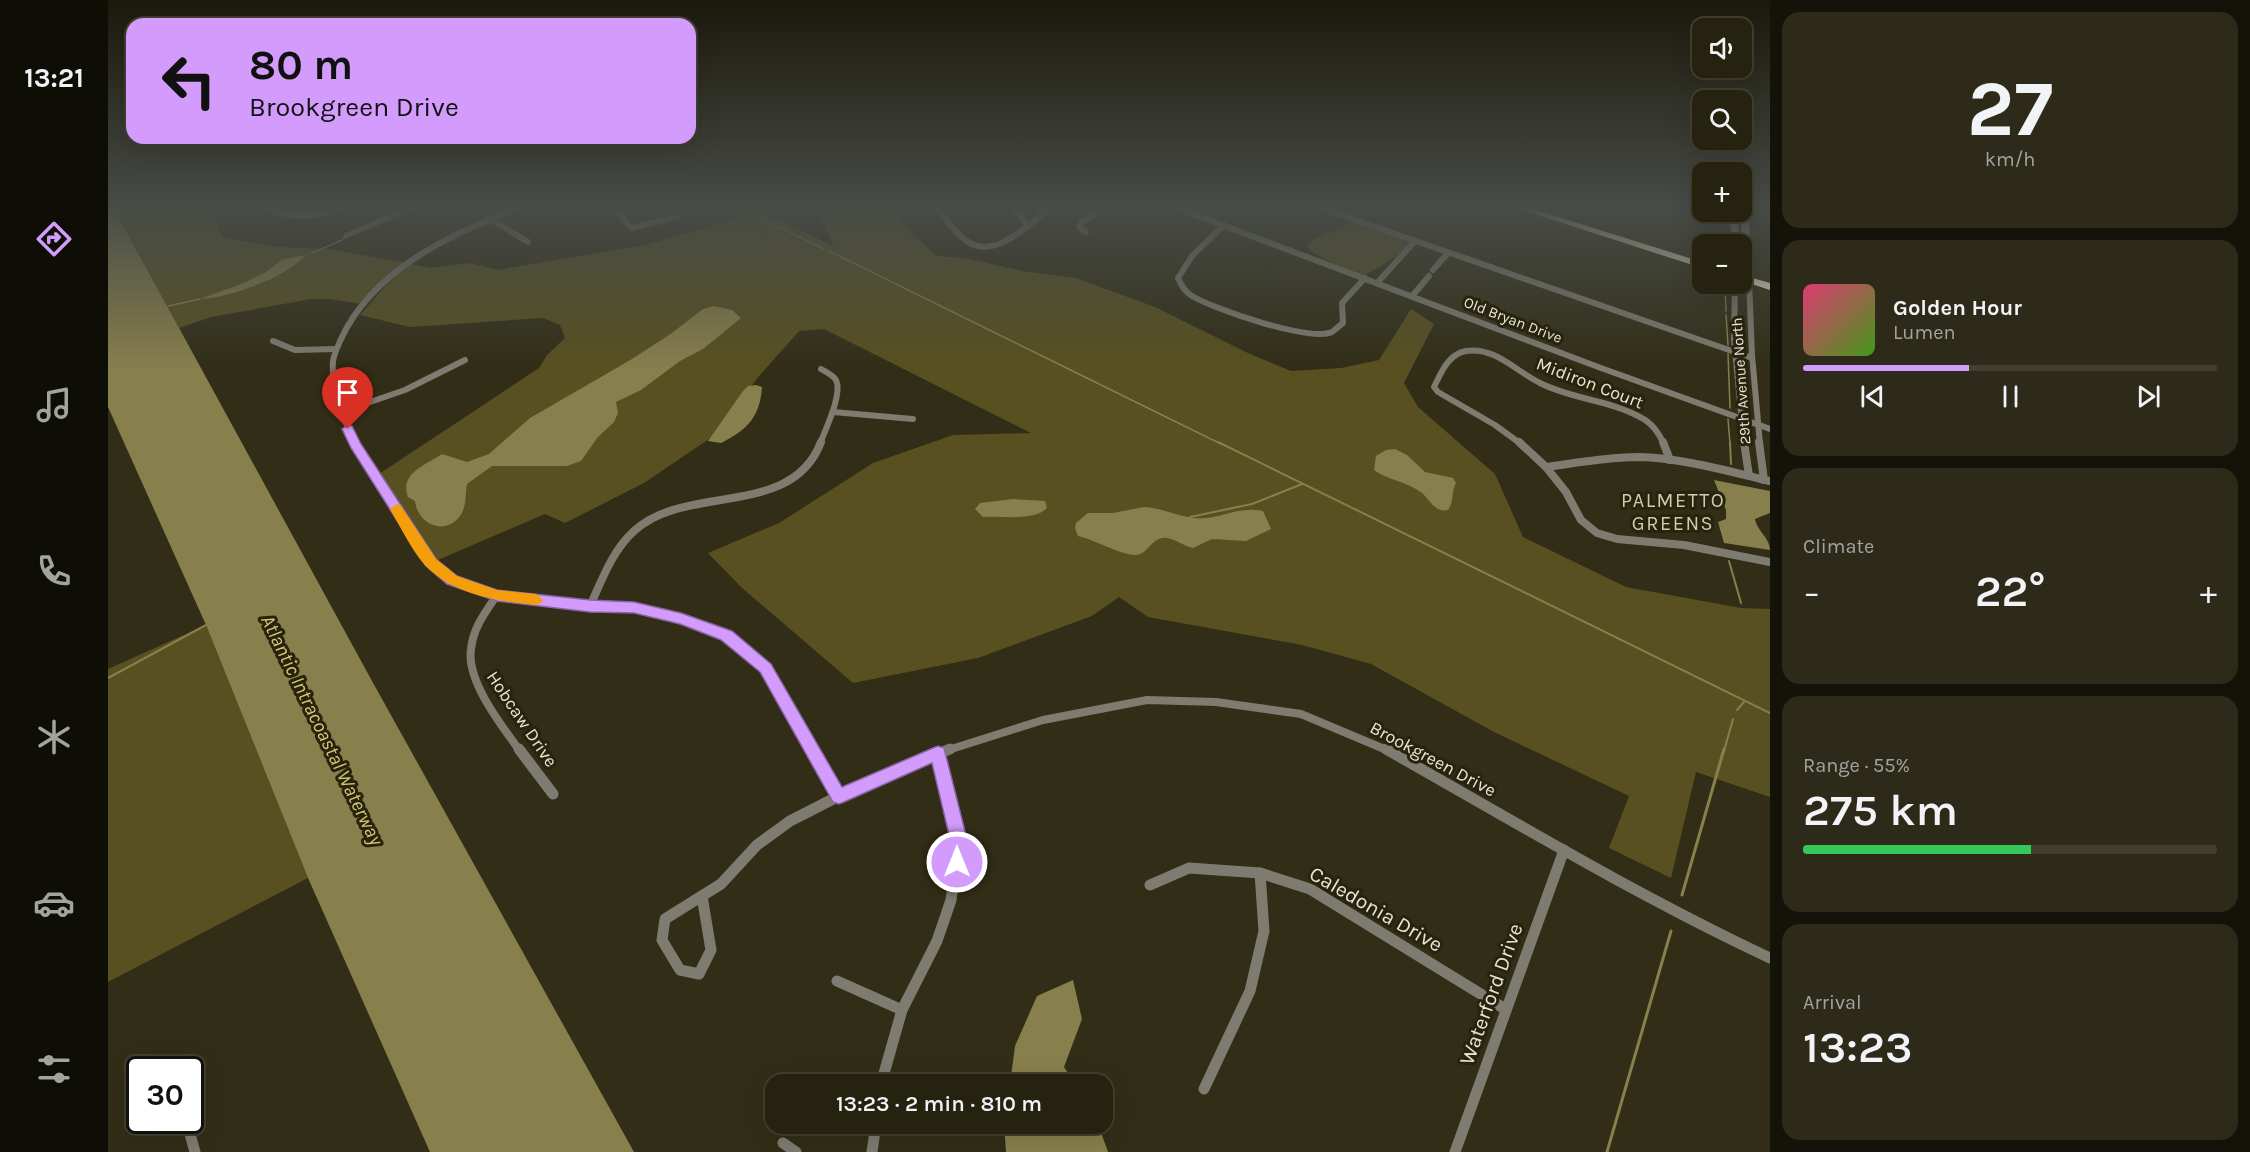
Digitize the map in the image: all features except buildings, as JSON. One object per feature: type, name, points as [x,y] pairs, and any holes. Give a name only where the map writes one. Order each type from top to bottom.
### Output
[{"type":"highway","points":[[1752,276],[1770,279]]},
{"type":"highway","points":[[1752,278],[1770,287]]},
{"type":"street","points":[[406,263],[363,304],[347,327],[333,358],[334,381],[336,397],[355,445],[431,563],[452,580],[497,595],[590,606],[634,607],[681,618],[726,635],[765,668],[839,796]]},
{"type":"street","points":[[1187,263],[1178,278],[1182,287],[1192,296],[1276,328],[1305,334],[1331,332],[1344,324],[1346,315],[1342,303],[1365,278]]},
{"type":"street","name":"Old Bryan Drive","points":[[1324,263],[1770,429]]},
{"type":"street","points":[[1378,282],[1395,263]]},
{"type":"street","points":[[1413,296],[1440,263]]},
{"type":"street","points":[[1479,263],[1737,354],[1752,357]]},
{"type":"street","name":"29th Avenue North","points":[[1735,294],[1734,339],[1737,354],[1740,419],[1749,476]]},
{"type":"street","name":"29th Avenue North","points":[[1747,294],[1756,424],[1767,480]]},
{"type":"street","points":[[273,341],[283,349],[294,351],[314,352],[336,349]]},
{"type":"street","name":"Midiron Court","points":[[1670,460],[1660,432],[1647,421],[1628,411],[1567,395],[1484,352],[1469,350],[1451,357],[1434,387],[1438,393],[1498,425],[1546,467],[1565,491],[1585,525],[1600,534],[1614,539],[1673,543],[1745,560],[1770,562]]},
{"type":"street","points":[[341,412],[407,391],[436,378],[465,360]]},
{"type":"street","points":[[590,606],[624,540],[642,524],[663,513],[777,488],[797,476],[812,462],[833,412],[839,386],[835,376],[821,369]]},
{"type":"street","points":[[833,412],[913,419]]},
{"type":"street","points":[[1546,467],[1603,459],[1639,458],[1670,460],[1767,480]]},
{"type":"street","name":"Hobcaw Drive","points":[[497,595],[479,621],[472,639],[470,657],[473,676],[482,694],[553,794]]},
{"type":"street","name":"Brookgreen Drive","points":[[702,896],[711,950],[699,974],[680,970],[662,940],[665,919],[721,884],[757,845],[790,821],[839,796],[938,753],[1043,720],[1147,700],[1216,702],[1301,714],[1382,747],[1708,929],[1770,958]]},
{"type":"street","points":[[884,1074],[902,1010],[937,941],[951,900],[959,843],[938,753]]},
{"type":"street","name":"Waterford Drive","points":[[1455,1152],[1564,850]]},
{"type":"street","name":"Caledonia Drive","points":[[1150,885],[1189,868],[1260,873],[1310,889],[1505,1009]]},
{"type":"street","points":[[1204,1089],[1250,991],[1264,931],[1260,873]]},
{"type":"street","points":[[837,981],[902,1010]]},
{"type":"street","points":[[190,1134],[195,1152]]},
{"type":"street","points":[[872,1152],[875,1134]]},
{"type":"street","points":[[783,1143],[796,1152]]},
{"type":"shaded area","points":[[143,263],[407,263],[363,304],[330,299],[311,299],[211,317],[179,328]]},
{"type":"shaded area","points":[[471,263],[498,270],[540,263],[986,263],[1023,271],[1076,278],[1155,307],[1250,354],[1291,371],[1341,368],[1379,360],[1411,309],[1434,324],[1404,383],[1418,407],[1495,474],[1523,537],[1626,587],[1741,608],[1770,609],[1770,797],[1696,772],[1671,878],[1609,848],[1629,796],[1494,732],[1371,664],[1302,645],[1148,617],[1119,597],[1092,616],[978,658],[853,683],[741,587],[708,553],[779,523],[873,463],[953,435],[1031,433],[824,329],[799,331],[759,376],[715,435],[644,483],[565,523],[545,514],[431,563],[376,476],[539,368],[547,355],[565,338],[560,325],[543,318],[410,327],[360,315],[389,282],[411,264],[430,268]]},
{"type":"shaded area","points":[[1333,263],[1386,263],[1361,277]]},
{"type":"shaded area","points":[[206,625],[308,878],[108,982],[108,669]]},
{"type":"water","name":"Atlantic Intracoastal Waterway","points":[[108,263],[143,263],[372,681],[634,1152],[430,1152],[308,878],[206,625],[108,407]]},
{"type":"water","points":[[278,263],[297,263],[257,285],[227,295],[200,299],[244,283]]},
{"type":"water","points":[[714,306],[732,310],[741,318],[703,349],[680,361],[641,390],[616,402],[618,413],[614,422],[598,437],[581,461],[567,466],[492,466],[467,484],[462,512],[454,522],[447,525],[433,525],[427,522],[417,509],[415,501],[408,497],[407,482],[422,466],[442,454],[467,462],[489,454],[530,418],[632,359],[703,309]]},
{"type":"water","points":[[748,386],[762,387],[761,397],[755,414],[745,427],[721,443],[708,441],[743,391]]},
{"type":"water","points":[[1395,449],[1407,455],[1425,472],[1453,478],[1456,483],[1448,510],[1436,508],[1416,489],[1374,470],[1376,456],[1386,450]]},
{"type":"water","points":[[1714,480],[1770,491],[1770,513],[1755,519],[1770,550],[1724,543],[1718,522],[1726,519],[1726,510]]},
{"type":"water","points":[[1013,499],[1045,501],[1047,508],[1034,515],[1008,517],[983,517],[975,509],[980,503]]},
{"type":"water","points":[[1144,507],[1194,518],[1245,510],[1263,511],[1271,529],[1246,541],[1212,539],[1193,548],[1162,538],[1135,555],[1078,536],[1075,528],[1076,523],[1088,513],[1113,513]]},
{"type":"water","points":[[1073,980],[1082,1019],[1064,1067],[1069,1074],[1011,1074],[1015,1046],[1037,996]]},
{"type":"water","points":[[1005,1134],[1102,1134],[1108,1152],[1006,1152]]},
{"type":"waterway","points":[[853,263],[1221,444]]},
{"type":"waterway","points":[[1725,294],[1726,311]]},
{"type":"waterway","points":[[168,306],[200,299]]},
{"type":"waterway","points":[[1726,315],[1728,345]]},
{"type":"waterway","points":[[1728,354],[1730,408]]},
{"type":"waterway","points":[[1728,419],[1730,444]]},
{"type":"waterway","points":[[1218,442],[1770,713]]},
{"type":"waterway","points":[[1730,442],[1731,464]]},
{"type":"waterway","points":[[1190,517],[1252,504],[1302,484]]},
{"type":"waterway","points":[[1729,561],[1741,603]]},
{"type":"waterway","points":[[108,678],[206,625]]},
{"type":"waterway","points":[[1737,710],[1744,702]]},
{"type":"waterway","points":[[1724,751],[1733,719]]},
{"type":"waterway","points":[[1682,895],[1724,749]]},
{"type":"waterway","points":[[1607,1152],[1671,931]]},
{"type":"slow traffic","points":[[397,509],[431,563],[452,580],[497,595],[536,600]]},
{"type":"district","name":"PALMETTO GREENS","points":[[1673,512]]},
{"type":"route","points":[[348,429],[355,445],[431,563],[452,580],[497,595],[590,606],[634,607],[681,618],[726,635],[765,668],[839,796],[938,753],[959,843],[957,862]]}]
